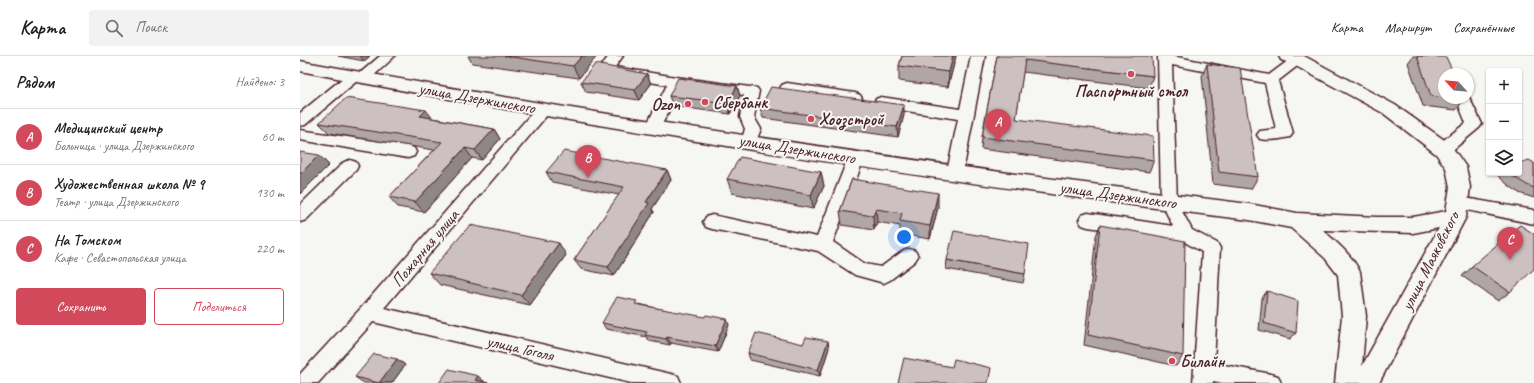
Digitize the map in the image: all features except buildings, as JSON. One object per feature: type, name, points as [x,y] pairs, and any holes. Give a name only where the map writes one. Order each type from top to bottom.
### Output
[{"type":"main road","name":"улица Маяковского","points":[[1292,58],[1389,109],[1443,149],[1456,168],[1460,187],[1458,210],[1366,383]]},
{"type":"main road","name":"улица Дзержинского","points":[[300,66],[543,110],[653,128],[955,172],[1249,212],[1297,221],[1406,225],[1458,210]]},
{"type":"main road","points":[[1297,221],[1332,252],[1349,272],[1354,316],[1348,383]]},
{"type":"street","points":[[300,121],[388,56]]},
{"type":"street","points":[[616,56],[605,70],[676,82],[752,90],[747,117],[753,129],[749,142]]},
{"type":"street","points":[[955,172],[978,56]]},
{"type":"street","points":[[1186,235],[1169,202],[1165,58],[1271,80]]},
{"type":"street","points":[[1271,80],[1292,58]]},
{"type":"street","points":[[1265,135],[1285,133],[1271,80]]},
{"type":"street","points":[[653,128],[676,82]]},
{"type":"street","points":[[787,88],[966,115]]},
{"type":"street","points":[[1443,149],[1474,124],[1466,104]]},
{"type":"street","name":"Пожарная улица","points":[[305,383],[369,313],[543,110]]},
{"type":"street","points":[[300,135],[408,152]]},
{"type":"street","points":[[823,245],[856,158]]},
{"type":"street","points":[[300,215],[350,166]]},
{"type":"street","points":[[1458,210],[1534,217]]},
{"type":"street","points":[[1088,220],[1186,235],[1211,248],[1203,377],[1271,383]]},
{"type":"street","points":[[712,222],[823,245],[861,270],[884,275],[909,256]]},
{"type":"street","name":"улица Гоголя","points":[[369,313],[671,383]]},
{"type":"place","name":"Паспортный стол","points":[[1131,74]]},
{"type":"place","name":"Сбербанк","points":[[705,102]]},
{"type":"place","name":"Ozon","points":[[688,104]]},
{"type":"place","name":"Хоозстрой","points":[[811,119]]},
{"type":"place","name":"Медицинский центр","points":[[998,142]]},
{"type":"place","name":"Художественная школа № 9","points":[[588,178]]},
{"type":"place","name":"На Томском","points":[[1510,260]]},
{"type":"place","name":"Билайн","points":[[1172,361]]}]
